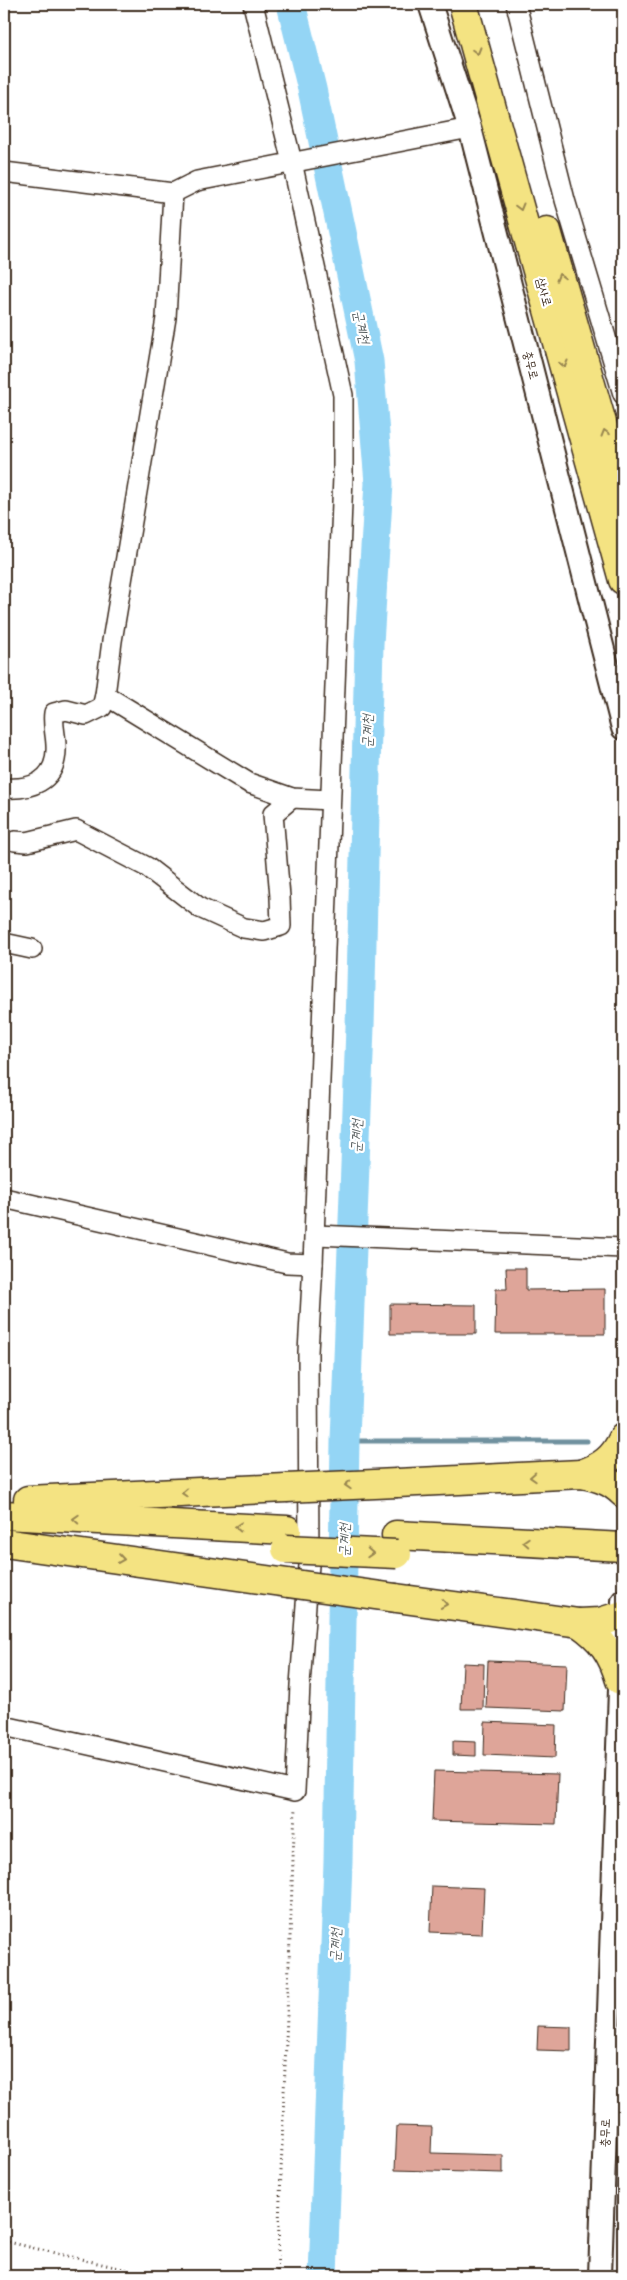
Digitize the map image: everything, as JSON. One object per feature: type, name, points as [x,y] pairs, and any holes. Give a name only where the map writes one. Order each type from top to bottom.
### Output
[{"type":"highway","name":"삼사로","points":[[463,4],[623,580]]},
{"type":"highway","name":"삼사로","points":[[483,4],[623,496]]},
{"type":"highway","points":[[581,1474],[598,1468],[608,1461],[623,1438]]},
{"type":"highway","points":[[4,1502],[581,1474],[600,1477],[613,1484],[623,1493]]},
{"type":"highway","points":[[4,1515],[287,1539],[573,1554],[623,1566]]},
{"type":"highway","points":[[4,1534],[287,1539]]},
{"type":"highway","points":[[4,1542],[579,1623],[600,1622],[623,1614]]},
{"type":"highway","points":[[573,1554],[623,1547]]},
{"type":"highway","points":[[579,1623],[596,1635],[609,1652],[622,1677]]},
{"type":"street","points":[[4,1726],[295,1791],[300,1685],[309,1565],[308,1352],[313,1264],[324,1236],[330,800],[343,476],[342,395],[292,162],[253,4]]},
{"type":"street","name":"충무로","points":[[430,4],[470,128],[623,728]]},
{"type":"street","points":[[516,4],[565,200],[623,394]]},
{"type":"street","points":[[4,172],[173,193],[197,181],[470,128]]},
{"type":"street","points":[[4,788],[26,787],[42,782],[49,774],[55,762],[57,750],[53,720],[54,713],[66,710],[86,715],[102,707],[166,318],[173,193]]},
{"type":"street","points":[[105,695],[249,783],[292,798],[330,800]]},
{"type":"street","points":[[16,842],[27,842],[76,830],[147,866],[200,908],[244,928],[264,931],[281,926],[273,814],[292,798]]},
{"type":"street","points":[[4,943],[32,949]]},
{"type":"street","points":[[4,1198],[287,1263],[313,1264]]},
{"type":"street","points":[[324,1236],[623,1248]]},
{"type":"street","name":"충무로","points":[[600,2276],[622,1677],[623,1601]]},
{"type":"path","points":[[277,2276],[295,1791]]},
{"type":"path","points":[[4,2241],[152,2276]]},
{"type":"building","points":[[506,1268],[526,1268],[526,1290],[605,1289],[605,1334],[495,1334],[496,1289],[507,1289]]},
{"type":"building","points":[[390,1304],[476,1305],[476,1334],[390,1334]]},
{"type":"building","points":[[488,1661],[567,1664],[565,1711],[486,1708]]},
{"type":"building","points":[[463,1663],[484,1664],[483,1709],[461,1709]]},
{"type":"building","points":[[485,1722],[556,1725],[555,1758],[484,1755]]},
{"type":"building","points":[[453,1741],[476,1742],[476,1756],[453,1755]]},
{"type":"building","points":[[434,1771],[558,1774],[556,1824],[432,1821]]},
{"type":"building","points":[[432,1886],[484,1888],[482,1934],[430,1932]]},
{"type":"building","points":[[538,2026],[571,2027],[571,2051],[537,2050]]},
{"type":"building","points":[[397,2126],[432,2127],[431,2153],[503,2155],[503,2173],[395,2170]]},
{"type":"waterway","name":"군계천","points":[[291,4],[312,89],[369,361],[379,483],[369,644],[360,1027],[345,1441],[338,1862],[323,2276]]},
{"type":"waterway","points":[[345,1441],[587,1441]]}]
